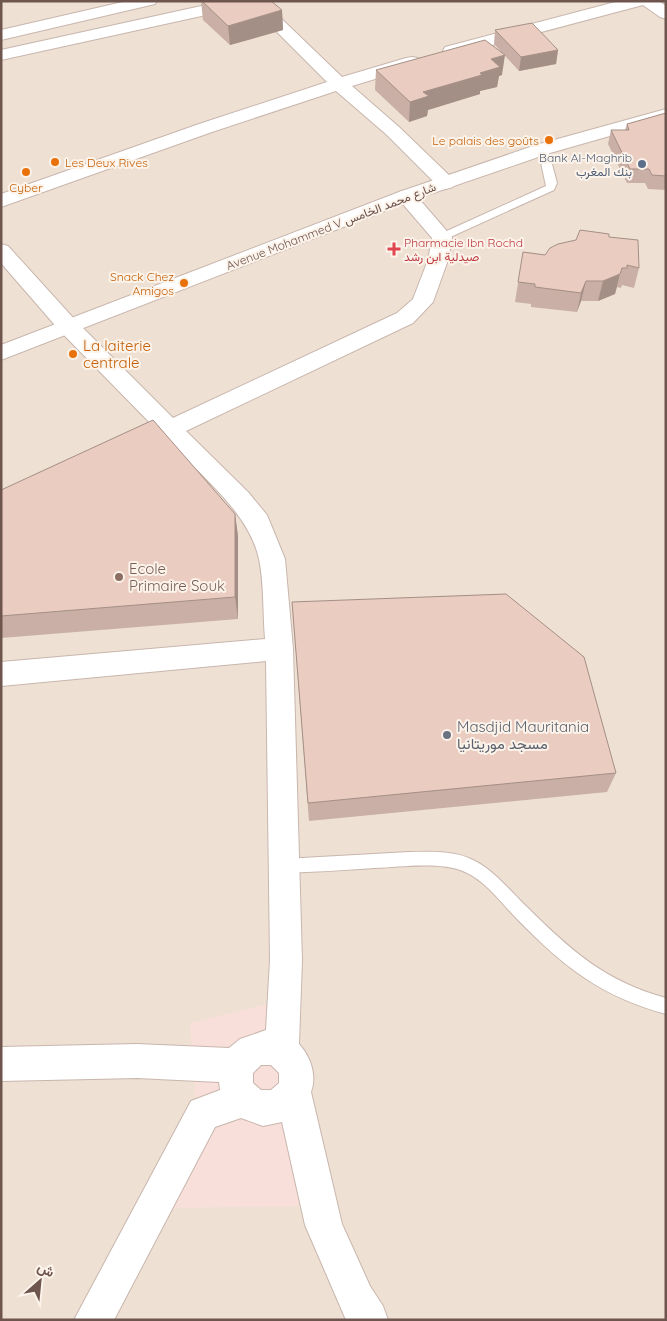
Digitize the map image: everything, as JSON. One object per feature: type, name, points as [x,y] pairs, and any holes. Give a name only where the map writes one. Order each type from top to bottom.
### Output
[{"type":"street","points":[[1,35],[148,1]]},
{"type":"street","points":[[1,55],[247,1]]},
{"type":"street","points":[[254,1],[338,83],[393,131],[446,182]]},
{"type":"street","points":[[1,200],[158,143],[338,83],[487,40],[639,1]]},
{"type":"street","points":[[648,1],[666,14]]},
{"type":"street","name":"Avenue Mohammed V شارع محمد الخامس","points":[[1,353],[406,196],[543,149],[666,114]]},
{"type":"street","points":[[135,445],[405,318],[422,302],[438,260],[442,237],[406,196]]},
{"type":"street","points":[[1,250],[68,326],[239,499],[258,522],[272,559],[280,649],[286,960],[282,1051]]},
{"type":"street","points":[[1,674],[280,649]]},
{"type":"street","points":[[293,1092],[282,1105],[274,1108],[258,1108],[241,1083],[245,1057],[253,1050],[262,1047],[273,1047],[289,1057],[296,1074],[293,1092],[324,1225],[356,1300],[369,1320]]},
{"type":"street","points":[[1,1064],[137,1061],[241,1083]]},
{"type":"street","points":[[93,1320],[203,1113],[241,1083]]},
{"type":"lane","points":[[442,237],[551,188],[552,183],[543,149]]},
{"type":"lane","points":[[284,866],[409,859],[449,860],[468,865],[483,874],[570,959],[621,991],[666,1006]]},
{"type":"shaded area","points":[[1,1],[666,1],[666,1320],[1,1320]]},
{"type":"shaded area","points":[[284,1000],[319,1206],[159,1208],[198,1135],[190,1023]]},
{"type":"building","points":[[202,1],[271,1],[282,10],[228,26]]},
{"type":"building","points":[[532,23],[558,50],[521,57],[495,30]]},
{"type":"building","points":[[485,40],[505,55],[491,59],[500,67],[480,73],[482,75],[423,92],[429,96],[410,102],[376,70]]},
{"type":"building","name":"Bank Al-Maghrib بنك المغرب","points":[[666,113],[666,176],[652,175],[649,169],[630,169],[611,130],[629,130],[627,124]]},
{"type":"building","points":[[580,230],[609,234],[609,237],[638,240],[639,268],[627,265],[627,268],[622,268],[620,274],[603,281],[586,281],[581,293],[535,287],[535,284],[518,282],[523,252],[545,255],[550,248],[558,244],[576,240]]},
{"type":"building","name":"Ecole Primaire Souk","points":[[153,420],[235,514],[235,597],[1,616],[1,490]]},
{"type":"building","name":"Masdjid Mauritania مسجد موريتانيا","points":[[506,594],[584,657],[616,773],[308,803],[292,602]]},
{"type":"place","name":"Le palais des goûts","points":[[549,140]]},
{"type":"place","name":"Les Deux Rives","points":[[55,162]]},
{"type":"place","name":"Bank Al-Maghrib بنك المغرب","points":[[642,164]]},
{"type":"place","name":"Cyber","points":[[26,172]]},
{"type":"place","name":"Pharmacie Ibn Rochd صيدلية ابن رشد","points":[[394,249]]},
{"type":"place","name":"Snack Chez Amigos","points":[[184,283]]},
{"type":"place","name":"La laiterie centrale","points":[[73,354]]},
{"type":"place","name":"Ecole Primaire Souk","points":[[119,577]]},
{"type":"place","name":"Masdjid Mauritania مسجد موريتانيا","points":[[447,735]]}]
